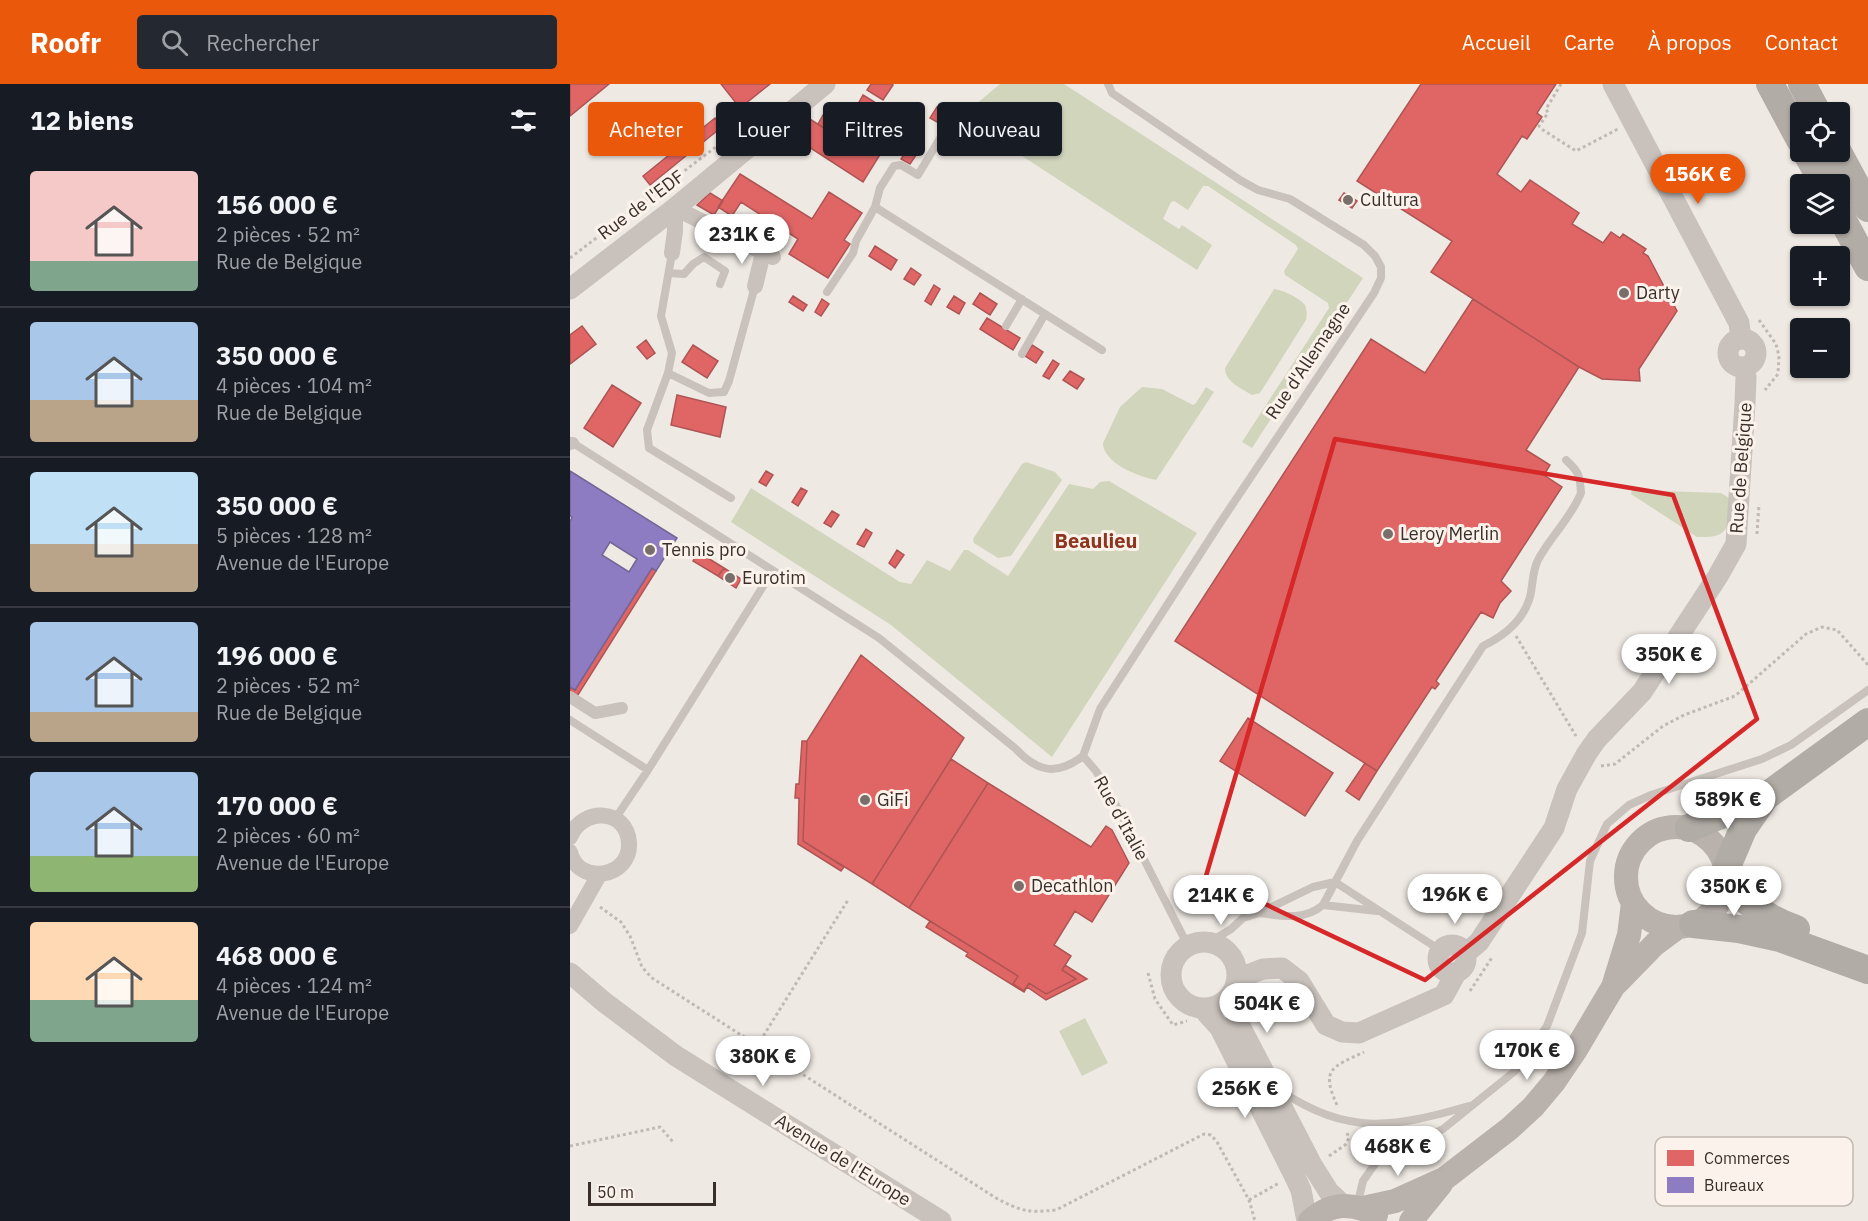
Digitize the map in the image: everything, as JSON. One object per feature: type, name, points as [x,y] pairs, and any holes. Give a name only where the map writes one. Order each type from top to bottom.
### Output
[{"type":"highway","points":[[1770,84],[1790,121]]},
{"type":"highway","points":[[1802,84],[1812,102]]},
{"type":"highway","points":[[1843,162],[1868,208]]},
{"type":"highway","points":[[1850,233],[1868,267]]},
{"type":"highway","points":[[1689,828],[1765,797],[1868,722]]},
{"type":"highway","points":[[1765,797],[1743,829],[1726,873],[1743,898],[1764,914],[1790,927],[1868,956]]},
{"type":"highway","points":[[1685,925],[1739,928],[1780,938],[1868,970]]},
{"type":"main road","points":[[1613,987],[1655,944],[1685,925],[1706,916],[1717,905],[1724,892],[1726,873],[1719,851],[1706,837],[1689,828],[1660,829],[1646,836],[1636,847],[1629,860],[1626,874],[1628,889],[1633,903],[1645,916],[1661,924],[1685,925]]},
{"type":"main road","points":[[1309,1221],[1330,1208],[1361,1210],[1395,1201],[1444,1179],[1509,1129],[1533,1107],[1554,1082],[1575,1051],[1613,987],[1629,935],[1633,903]]},
{"type":"main road","points":[[1411,1221],[1444,1179]]},
{"type":"street","name":"Rue de l'EDF","points":[[570,289],[675,208],[825,84]]},
{"type":"street","points":[[1613,84],[1632,121]]},
{"type":"street","name":"Rue de Belgique","points":[[1466,954],[1479,942],[1554,828],[1567,789],[1598,759],[1597,739],[1642,692],[1718,576],[1736,544],[1746,377],[1744,367],[1733,364],[1728,357],[1728,348],[1741,339],[1739,323],[1632,121]]},
{"type":"street","points":[[672,253],[675,208],[768,255],[755,286]]},
{"type":"street","points":[[570,697],[595,713],[622,708]]},
{"type":"street","points":[[570,837],[579,822],[587,817],[606,816],[615,819],[626,832],[628,850],[626,858],[615,870],[599,875],[582,870],[570,856]]},
{"type":"street","points":[[570,926],[599,875]]},
{"type":"street","points":[[1309,1221],[1301,1190],[1303,1170],[1270,1084],[1237,1020],[1234,986],[1236,967],[1231,956],[1222,947],[1210,942],[1188,946],[1175,959],[1170,977],[1177,995],[1184,1002],[1202,1008],[1219,1005],[1234,986],[1263,969],[1282,968],[1299,981],[1326,1025],[1342,1032],[1359,1033],[1444,995],[1456,973],[1464,967],[1467,958],[1460,946],[1452,944],[1440,950],[1438,960],[1439,965],[1446,972],[1456,973]]},
{"type":"street","name":"Avenue de l'Europe","points":[[570,973],[604,1002],[676,1056],[942,1221]]},
{"type":"street","points":[[1202,1008],[1220,1028],[1303,1170],[1329,1192],[1361,1210]]},
{"type":"lane","name":"Rue d'Allemagne","points":[[1083,756],[1100,709],[1382,279],[1381,267],[1375,256],[1364,245],[1290,198],[1258,190],[1240,180],[1112,93],[1107,84]]},
{"type":"lane","points":[[827,292],[854,253],[856,241],[875,207],[880,188],[894,166],[901,165],[918,175],[937,143]]},
{"type":"lane","points":[[875,207],[1102,350]]},
{"type":"lane","points":[[672,253],[661,316],[672,353],[668,373],[648,430],[649,448],[731,498]]},
{"type":"lane","points":[[669,273],[684,274],[704,257],[725,271],[720,284]]},
{"type":"lane","points":[[668,373],[710,393],[724,392],[755,286]]},
{"type":"lane","points":[[1006,326],[1022,299]]},
{"type":"lane","points":[[1022,354],[1045,314]]},
{"type":"lane","points":[[571,442],[879,638],[1016,749],[1028,762],[1041,769],[1060,769],[1072,765],[1083,756]]},
{"type":"lane","points":[[1260,913],[1302,916],[1318,910],[1323,905],[1357,841],[1483,646],[1498,639],[1522,614],[1530,598],[1532,577],[1538,561],[1581,493],[1578,470],[1566,460]]},
{"type":"lane","points":[[615,819],[772,572]]},
{"type":"lane","points":[[1361,1210],[1363,1181],[1377,1161],[1443,1129],[1515,1071],[1547,1026],[1582,933],[1590,861],[1607,824],[1629,805],[1651,795],[1762,759],[1791,745],[1868,690]]},
{"type":"lane","points":[[570,720],[648,770]]},
{"type":"lane","name":"Rue d'Italie","points":[[1083,756],[1096,771],[1121,814],[1188,946]]},
{"type":"lane","points":[[1210,942],[1231,929],[1243,918],[1260,913],[1313,887],[1335,882],[1440,950]]},
{"type":"lane","points":[[1323,905],[1380,911]]},
{"type":"lane","points":[[1270,1084],[1306,1107],[1344,1120],[1383,1125],[1417,1120],[1472,1105]]},
{"type":"path","points":[[1561,84],[1546,110],[1548,113],[1539,126],[1576,151],[1632,121]]},
{"type":"path","name":"Rue de l'EDF","points":[[570,258],[716,147]]},
{"type":"path","points":[[1755,313],[1776,344],[1779,356],[1778,374],[1764,391]]},
{"type":"path","points":[[1756,538],[1760,493]]},
{"type":"path","points":[[1511,628],[1598,759],[1615,764],[1663,726],[1684,715],[1735,696],[1806,634],[1822,627],[1838,630],[1868,665]]},
{"type":"path","points":[[1596,774],[1598,759]]},
{"type":"path","points":[[586,898],[621,922],[630,936],[642,967],[652,978],[1017,1209],[1035,1212],[1056,1210],[1204,1134],[1211,1135],[1217,1142],[1249,1200],[1255,1221]]},
{"type":"path","points":[[757,1046],[848,900]]},
{"type":"path","points":[[1468,992],[1498,948]]},
{"type":"path","points":[[1249,1200],[1332,1155],[1345,1145],[1349,1138],[1344,1120],[1328,1084],[1331,1071],[1336,1065],[1372,1048]]},
{"type":"path","points":[[570,1146],[660,1128],[673,1142]]},
{"type":"highlighted area","points":[[1335,439],[1673,495],[1757,719],[1425,980],[1206,876]]},
{"type":"green space","points":[[1000,84],[1064,84],[1363,278],[1252,448],[1242,442],[1329,308],[1328,303],[1285,275],[1284,271],[1298,249],[1296,245],[1208,186],[1203,186],[1188,210],[1174,201],[1171,202],[1163,219],[1179,229],[1182,225],[1212,245],[1197,270],[1022,156],[1062,156],[1062,102],[979,102]]},
{"type":"green space","points":[[1274,289],[1303,302],[1307,314],[1306,320],[1260,393],[1252,395],[1231,381],[1225,368]]},
{"type":"green space","points":[[1142,387],[1162,389],[1193,405],[1206,387],[1214,392],[1156,480],[1141,476],[1115,463],[1109,457],[1103,443],[1120,407]]},
{"type":"green space","points":[[1026,462],[1055,472],[1062,480],[1011,556],[998,558],[974,543],[973,539],[1022,464]]},
{"type":"green space","points":[[1109,481],[1197,533],[1052,757],[891,625],[731,522],[751,488],[900,582],[911,584],[927,560],[950,571],[964,550],[968,550],[1008,576],[1069,484],[1093,489],[1100,482]]},
{"type":"green space","points":[[1632,490],[1721,493],[1729,498],[1726,529],[1716,535],[1697,537],[1631,494]]},
{"type":"green space","points":[[1085,1018],[1108,1063],[1082,1076],[1059,1031]]},
{"type":"building: Commerces","points":[[570,84],[609,84],[570,116]]},
{"type":"building: Commerces","points":[[721,84],[770,84],[748,102],[735,102]]},
{"type":"building: Commerces","points":[[871,84],[893,85],[883,100],[867,90]]},
{"type":"building: Commerces","points":[[1421,84],[1556,84],[1537,113],[1542,117],[1527,139],[1522,136],[1497,174],[1521,192],[1530,180],[1579,213],[1572,224],[1603,243],[1611,232],[1620,238],[1623,234],[1646,249],[1643,253],[1648,256],[1677,311],[1639,369],[1640,381],[1602,379],[1579,367],[1431,272],[1452,241],[1357,181]]},
{"type":"building: Commerces","points":[[863,95],[874,102],[859,102]]},
{"type":"building: Commerces","points":[[937,107],[937,122],[930,118]]},
{"type":"building: Commerces","points":[[823,115],[823,127],[818,124]]},
{"type":"building: Commerces","points":[[716,119],[716,132],[704,141],[704,127]]},
{"type":"building: Commerces","points":[[811,120],[823,128],[823,156],[879,156],[863,182],[811,148]]},
{"type":"building: Commerces","points":[[668,156],[686,156],[650,185],[643,176]]},
{"type":"building: Commerces","points":[[903,156],[915,156],[910,164],[901,159]]},
{"type":"building: Commerces","points":[[740,174],[812,219],[829,192],[862,213],[844,240],[850,244],[828,278],[789,254],[798,239],[741,202],[732,216],[718,207]]},
{"type":"building: Commerces","points":[[710,193],[723,201],[714,215],[697,205]]},
{"type":"building: Commerces","name":"Cultura","points":[[1344,193],[1357,201],[1352,208],[1339,200]]},
{"type":"building: Commerces","points":[[875,246],[897,260],[891,270],[869,256]]},
{"type":"building: Commerces","points":[[911,268],[921,275],[914,285],[904,279]]},
{"type":"building: Commerces","points":[[934,285],[940,289],[931,305],[925,301]]},
{"type":"building: Commerces","points":[[980,293],[997,304],[990,315],[973,304]]},
{"type":"building: Commerces","points":[[793,296],[807,305],[803,311],[789,302]]},
{"type":"building: Commerces","points":[[954,296],[965,303],[959,314],[947,307]]},
{"type":"building: Commerces","points":[[822,299],[829,304],[821,316],[815,312]]},
{"type":"building: Commerces","name":"Leroy Merlin","points":[[1473,299],[1579,367],[1526,450],[1550,465],[1544,475],[1562,487],[1501,581],[1511,591],[1500,603],[1493,618],[1481,612],[1436,681],[1439,684],[1435,689],[1432,687],[1377,771],[1175,641],[1371,339],[1425,373]]},
{"type":"building: Commerces","points":[[987,318],[1020,338],[1013,350],[980,329]]},
{"type":"building: Commerces","points":[[582,326],[596,344],[570,364],[570,335]]},
{"type":"building: Commerces","points":[[646,340],[655,353],[647,359],[637,347]]},
{"type":"building: Commerces","points":[[693,345],[718,361],[707,378],[682,362]]},
{"type":"building: Commerces","points":[[1032,345],[1043,352],[1036,363],[1025,356]]},
{"type":"building: Commerces","points":[[1053,360],[1059,364],[1049,379],[1043,376]]},
{"type":"building: Commerces","points":[[1070,371],[1084,379],[1077,389],[1063,380]]},
{"type":"building: Commerces","points":[[612,385],[641,403],[613,447],[584,428]]},
{"type":"building: Commerces","points":[[677,395],[726,407],[720,437],[671,425]]},
{"type":"building: Commerces","points":[[766,471],[773,475],[766,486],[759,482]]},
{"type":"building: Commerces","points":[[801,488],[807,491],[798,506],[792,502]]},
{"type":"building: Commerces","points":[[832,511],[839,515],[831,527],[824,523]]},
{"type":"building: Commerces","points":[[866,529],[872,533],[864,547],[857,544]]},
{"type":"building: Commerces","points":[[897,550],[904,555],[895,568],[889,563]]},
{"type":"building: Commerces","points":[[698,552],[724,568],[718,576],[693,561]]},
{"type":"building: Commerces","points":[[652,568],[656,571],[576,698],[570,694],[570,687],[575,690]]},
{"type":"building: Commerces","name":"Eurotim","points":[[724,568],[741,579],[736,588],[718,576]]},
{"type":"building: Commerces","name":"GiFi","points":[[861,655],[964,738],[872,884],[803,841],[807,741]]},
{"type":"building: Commerces","points":[[1248,718],[1333,773],[1305,816],[1220,761]]},
{"type":"building: Commerces","points":[[802,741],[807,741],[803,841],[844,867],[841,871],[798,844],[799,798],[795,798],[796,784],[799,784]]},
{"type":"building: Commerces","points":[[951,759],[988,783],[909,908],[872,884]]},
{"type":"building: Commerces","points":[[1365,763],[1377,771],[1359,800],[1346,791]]},
{"type":"building: Commerces","name":"Decathlon","points":[[988,783],[1091,847],[1106,826],[1112,830],[1129,863],[1092,922],[1075,911],[1054,945],[1071,956],[1062,970],[1076,979],[1046,994],[1029,983],[1024,991],[1013,984],[1018,976],[909,908]]},
{"type":"building: Commerces","points":[[930,921],[1018,976],[1013,984],[1024,991],[1029,983],[1046,994],[1076,979],[1062,970],[1065,965],[1087,979],[1046,1000],[1027,987],[1024,992],[966,956],[968,953],[926,927]]},
{"type":"building: Bureaux","points":[[570,471],[677,538],[656,571],[652,568],[575,690],[570,687],[570,522],[572,517],[570,516]],"holes":[[[610,542],[637,559],[629,572],[602,555]]]},
{"type":"place","name":"Cultura","points":[[1348,200]]},
{"type":"place","name":"Darty","points":[[1624,293]]},
{"type":"place","name":"Leroy Merlin","points":[[1388,534]]},
{"type":"place","name":"Tennis pro","points":[[650,550]]},
{"type":"place","name":"Eurotim","points":[[730,578]]},
{"type":"place","name":"GiFi","points":[[865,800]]},
{"type":"place","name":"Decathlon","points":[[1019,886]]},
{"type":"district","name":"Beaulieu","points":[[1096,541]]}]
